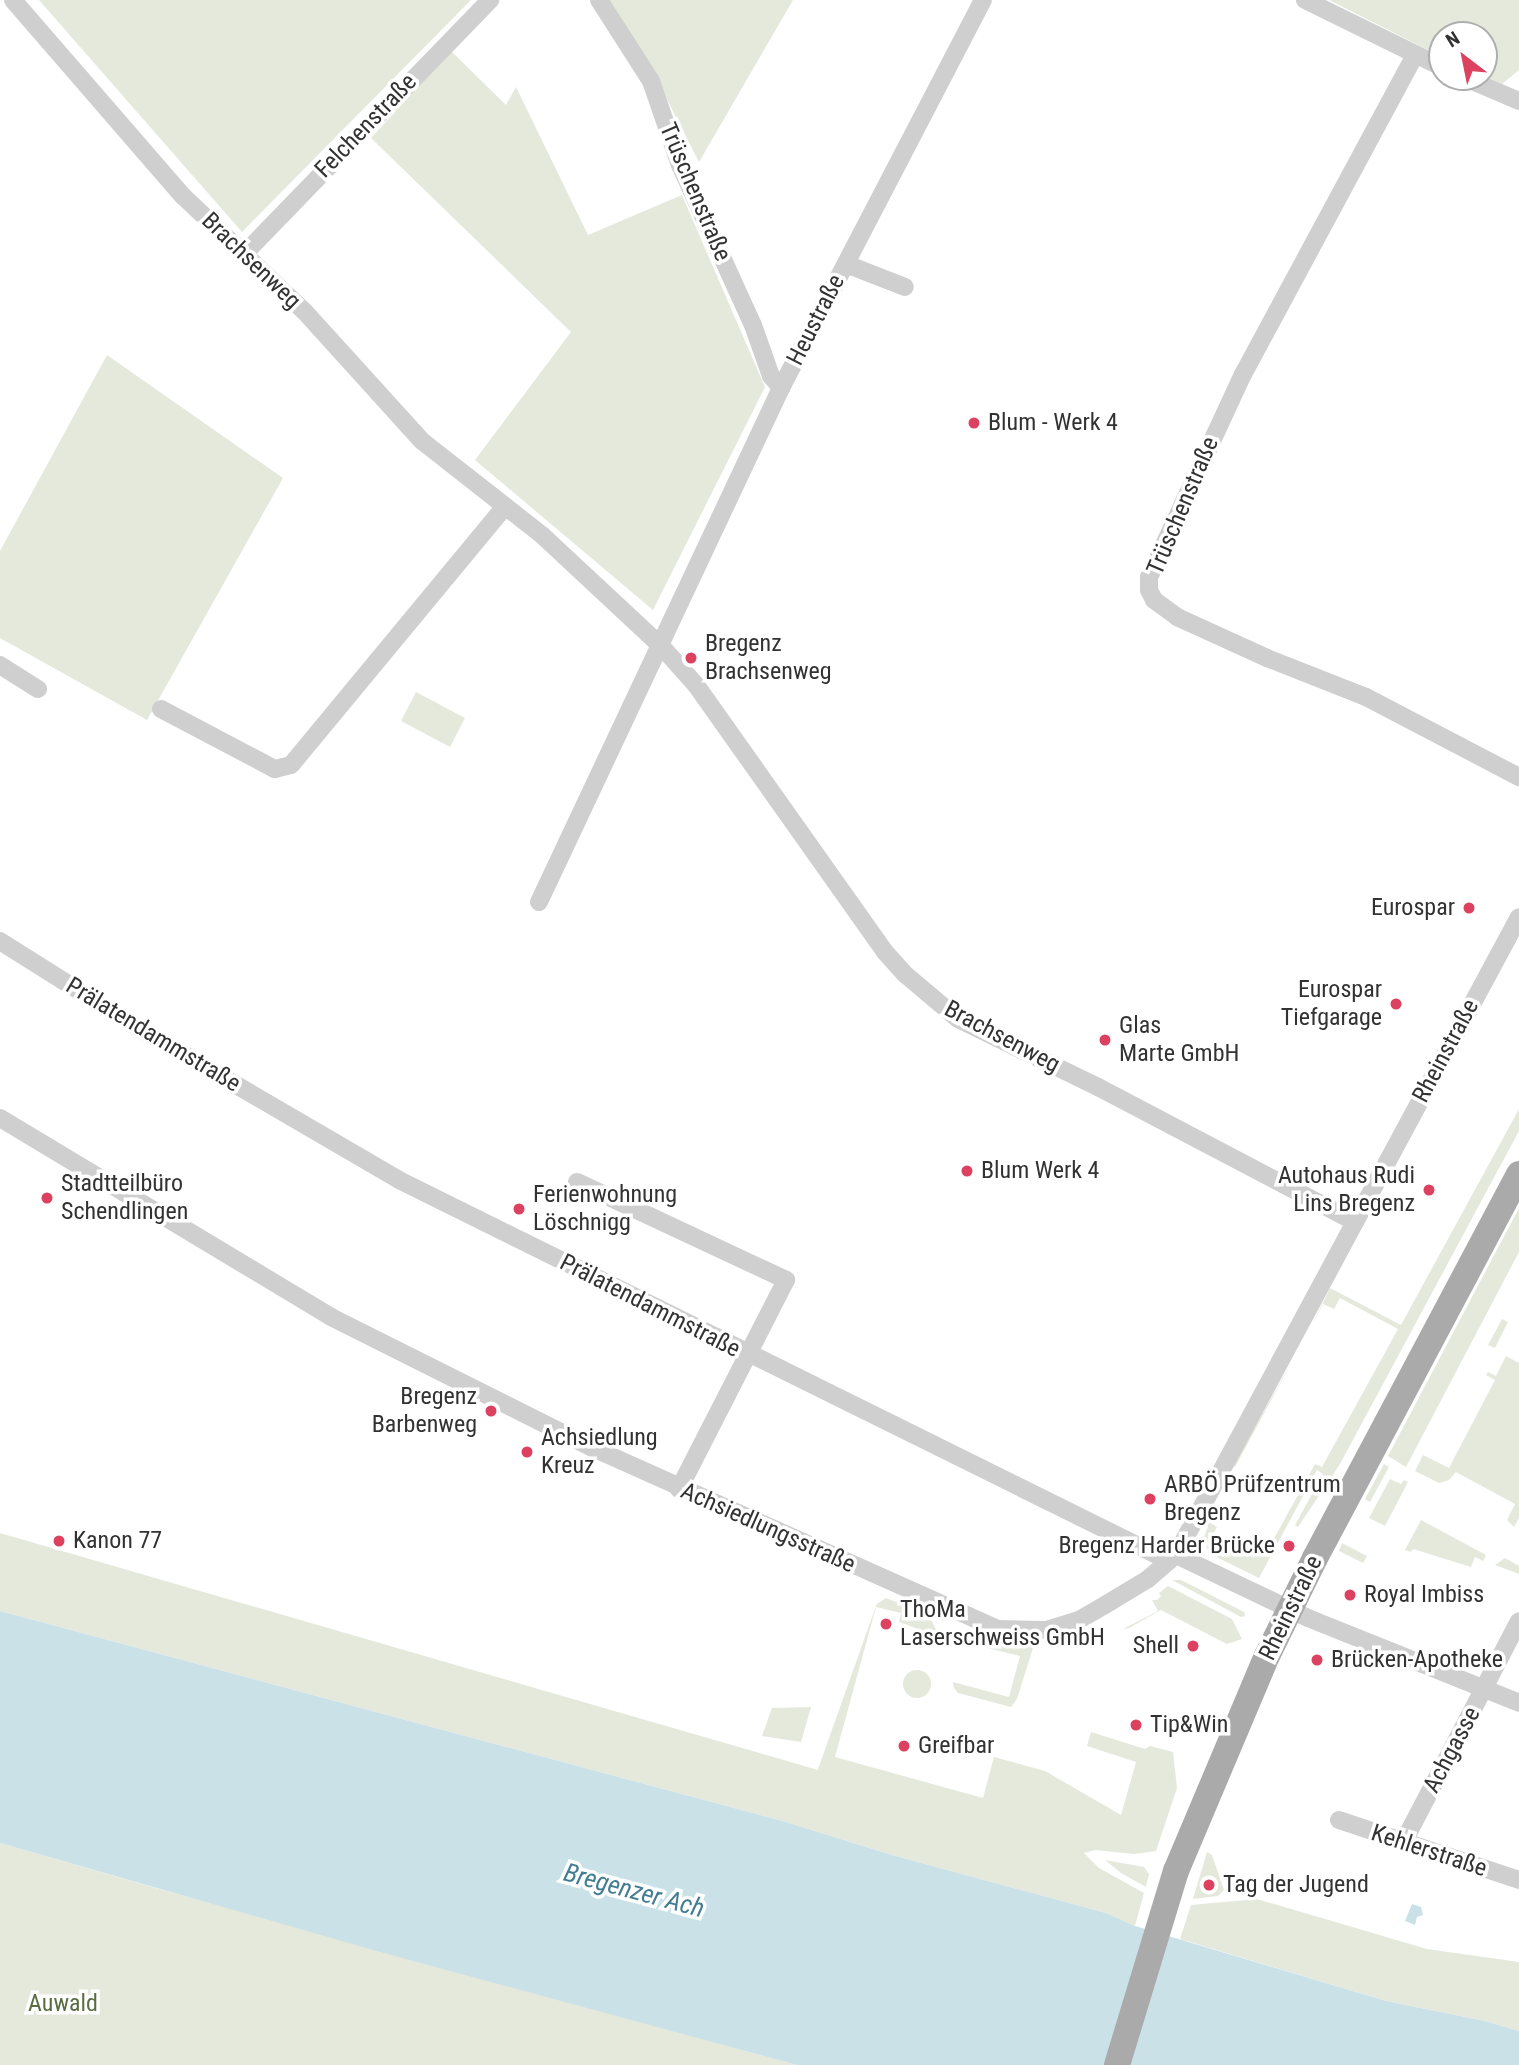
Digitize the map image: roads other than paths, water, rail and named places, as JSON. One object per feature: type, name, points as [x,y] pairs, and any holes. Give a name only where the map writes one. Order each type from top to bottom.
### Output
[{"type":"main road","name":"Rheinstraße","points":[[1117,2065],[1170,1888],[1233,1732],[1289,1609],[1519,1174]]},
{"type":"street","name":"Brachsenweg","points":[[13,0],[174,186],[305,312],[422,441],[585,573],[662,647],[718,715],[885,952],[942,1007],[958,1019],[1098,1087],[1355,1222]]},
{"type":"street","name":"Felchenstraße","points":[[244,254],[490,0]]},
{"type":"street","name":"Trüschenstraße","points":[[599,0],[651,81],[680,165],[753,326],[771,376],[781,388]]},
{"type":"street","name":"Heustraße","points":[[662,647],[781,388],[983,0]]},
{"type":"street","points":[[1305,0],[1428,61]]},
{"type":"street","name":"Trüschenstraße","points":[[1415,55],[1211,438],[1149,577],[1149,590],[1154,600],[1177,617],[1267,658],[1366,697],[1519,776]]},
{"type":"street","points":[[1495,91],[1519,102]]},
{"type":"street","points":[[846,264],[905,287]]},
{"type":"street","points":[[161,709],[275,769],[291,765],[505,506]]},
{"type":"street","points":[[539,902],[662,647]]},
{"type":"street","points":[[0,665],[38,690]]},
{"type":"street","name":"Rheinstraße","points":[[1173,1558],[1519,917]]},
{"type":"street","name":"Prälatendammstraße","points":[[0,941],[140,1029],[399,1181],[748,1356],[1173,1558]]},
{"type":"street","name":"Achsiedlungsstraße","points":[[0,1118],[331,1317],[679,1489],[905,1590],[1008,1631],[1046,1630],[1079,1620],[1148,1579],[1173,1558]]},
{"type":"street","points":[[577,1182],[786,1280],[679,1489]]},
{"type":"street","points":[[1173,1558],[1484,1691],[1519,1703]]},
{"type":"street","name":"Achgasse","points":[[1404,1841],[1519,1621]]},
{"type":"street","name":"Kehlerstraße","points":[[1339,1820],[1519,1880]]},
{"type":"water","name":"Bregenzer Ach","points":[[0,1611],[786,1822],[892,1855],[1106,1913],[1135,1926],[1386,2001],[1485,2021],[1519,2031],[1519,2065],[797,2065],[373,1950],[0,1843]]},
{"type":"water","points":[[1412,1904],[1421,1907],[1423,1915],[1417,1917],[1415,1925],[1405,1921]]},
{"type":"place","name":"Blum - Werk 4","points":[[974,423]]},
{"type":"place","name":"Bregenz Brachsenweg","points":[[691,658]]},
{"type":"place","name":"Eurospar","points":[[1469,908]]},
{"type":"place","name":"Eurospar Tiefgarage","points":[[1396,1004]]},
{"type":"place","name":"Glas Marte GmbH","points":[[1105,1040]]},
{"type":"place","name":"Blum Werk 4","points":[[967,1171]]},
{"type":"place","name":"Autohaus Rudi Lins Bregenz","points":[[1429,1190]]},
{"type":"place","name":"Stadtteilbüro Schendlingen","points":[[47,1198]]},
{"type":"place","name":"Ferienwohnung Löschnigg","points":[[519,1209]]},
{"type":"place","name":"Bregenz Barbenweg","points":[[491,1411]]},
{"type":"place","name":"Achsiedlung Kreuz","points":[[527,1452]]},
{"type":"place","name":"ARBÖ Prüfzentrum Bregenz","points":[[1150,1499]]},
{"type":"place","name":"Kanon 77","points":[[59,1541]]},
{"type":"place","name":"Bregenz Harder Brücke","points":[[1289,1546]]},
{"type":"place","name":"Royal Imbiss","points":[[1350,1595]]},
{"type":"place","name":"ThoMa Laserschweiss GmbH","points":[[886,1624]]},
{"type":"place","name":"Shell","points":[[1193,1646]]},
{"type":"place","name":"Brücken-Apotheke","points":[[1317,1660]]},
{"type":"place","name":"Tip&Win","points":[[1136,1725]]},
{"type":"place","name":"Greifbar","points":[[904,1746]]},
{"type":"place","name":"Tag der Jugend","points":[[1209,1885]]},
{"type":"park label","name":"Auwald","points":[[63,2004]]}]
